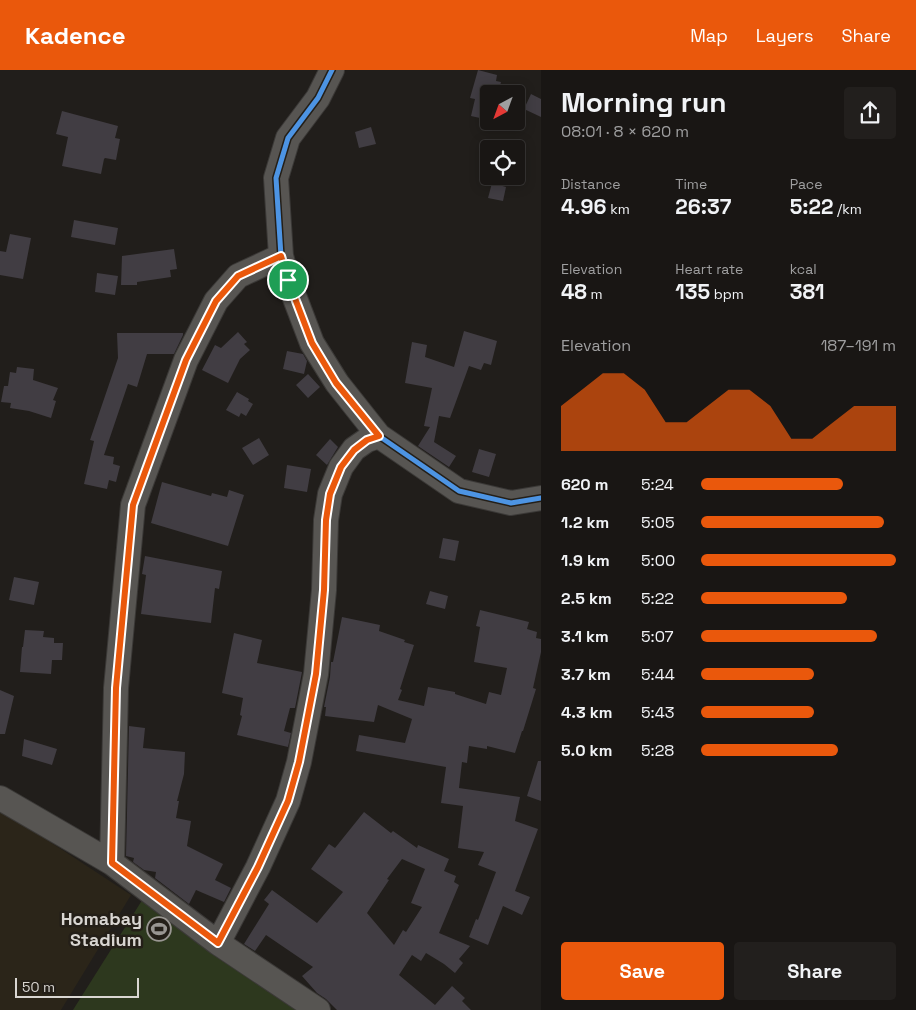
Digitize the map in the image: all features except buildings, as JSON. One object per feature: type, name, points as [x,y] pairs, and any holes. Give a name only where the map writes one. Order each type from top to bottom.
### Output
[{"type":"street","points":[[332,70],[318,98],[288,138],[276,178],[281,256],[312,343],[336,383],[379,436],[459,491],[511,504],[541,498]]},
{"type":"street","points":[[112,863],[116,688],[133,505],[186,360],[216,301],[238,276],[281,256]]},
{"type":"street","points":[[218,943],[258,867],[288,801],[299,762],[316,674],[324,590],[326,520],[330,494],[341,467],[354,450],[367,440],[379,436]]},
{"type":"street","points":[[0,798],[112,863],[218,943],[318,1010]]},
{"type":"shaded area","points":[[0,809],[131,895],[61,1010],[0,1010]]},
{"type":"green space","name":"Homabay Stadium","points":[[146,894],[307,1010],[73,1010]]},
{"type":"cycle path","points":[[112,863],[116,688],[133,505],[186,360],[216,301],[238,276],[281,256],[276,178],[288,138],[318,98],[332,70]]},
{"type":"cycle path","points":[[218,943],[258,867],[288,801],[299,762],[316,674],[324,590],[326,520],[330,494],[341,467],[354,449],[367,440],[379,436],[459,491],[511,503],[541,498]]},
{"type":"place","name":"Homabay Stadium","points":[[159,929]]},
{"type":"route","points":[[281,256],[288,280],[312,343],[336,383],[379,436],[367,440],[354,450],[341,467],[330,494],[326,520],[324,590],[316,674],[299,762],[288,801],[270,842],[218,943],[112,863],[116,688],[133,505],[186,360],[216,301],[238,276],[281,256]]}]
